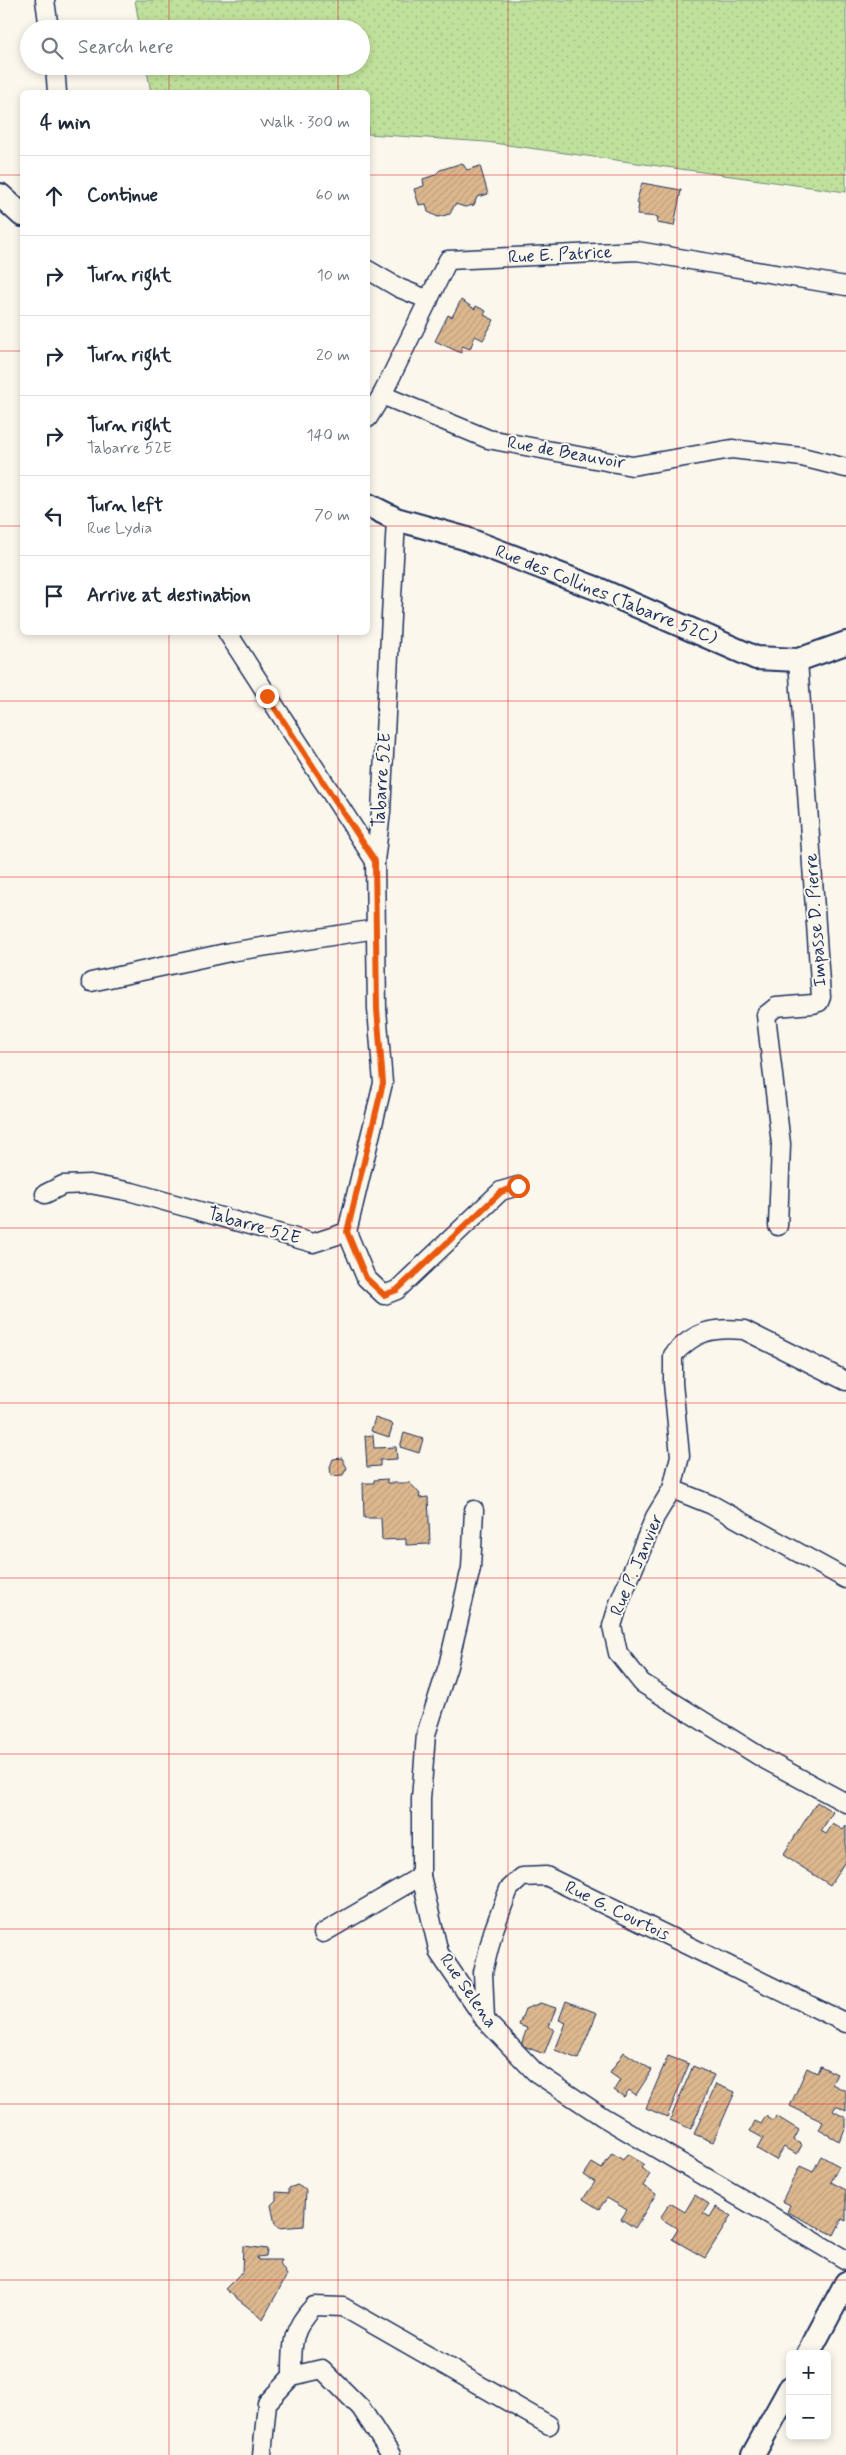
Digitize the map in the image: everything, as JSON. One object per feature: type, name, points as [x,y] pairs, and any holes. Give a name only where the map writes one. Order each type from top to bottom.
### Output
[{"type":"street","points":[[44,0],[47,20]]},
{"type":"street","points":[[56,75],[57,90]]},
{"type":"street","points":[[0,195],[20,211]]},
{"type":"street","name":"Rue E. Patrice","points":[[370,415],[382,395],[448,260],[637,251],[846,286]]},
{"type":"street","points":[[370,271],[399,288],[429,300]]},
{"type":"street","name":"Rue de Beauvoir","points":[[382,395],[488,439],[632,466],[732,449],[802,457],[846,468]]},
{"type":"street","name":"Rue des Collines (Tabarre 52C)","points":[[370,507],[396,519],[464,538],[580,582],[756,658],[798,660],[846,643]]},
{"type":"street","name":"Tabarre 52E","points":[[45,1194],[63,1185],[90,1184],[132,1192],[313,1243],[347,1232],[383,1083],[377,1009],[375,861],[381,812],[396,519]]},
{"type":"street","points":[[229,635],[375,861]]},
{"type":"street","name":"Impasse D. Pierre","points":[[778,1226],[781,1144],[766,1015],[776,1007],[813,1004],[818,1002],[821,997],[798,660]]},
{"type":"street","points":[[91,982],[230,952],[376,929]]},
{"type":"street","points":[[347,1232],[366,1278],[384,1295],[397,1290],[501,1192],[518,1186]]},
{"type":"street","name":"Rue P. Janvier","points":[[846,1382],[744,1330],[726,1328],[708,1331],[688,1339],[673,1354],[673,1383],[680,1456],[672,1490],[655,1517],[618,1603],[612,1626],[618,1654],[642,1683],[764,1758],[846,1803]]},
{"type":"street","points":[[672,1490],[712,1506],[846,1579]]},
{"type":"street","name":"Rue Selena","points":[[474,1510],[471,1568],[448,1666],[426,1734],[421,1799],[421,1876],[439,1953],[485,2020],[543,2077],[603,2117],[846,2260]]},
{"type":"street","points":[[323,1933],[421,1876]]},
{"type":"street","name":"Rue G. Courtois","points":[[485,2020],[483,1972],[493,1932],[509,1889],[522,1877],[546,1876],[846,2023]]},
{"type":"street","points":[[810,2350],[846,2283]]},
{"type":"street","points":[[292,2376],[292,2344],[300,2320],[314,2306],[343,2306],[549,2425]]},
{"type":"street","points":[[262,2455],[267,2403],[292,2376],[322,2369],[361,2408],[391,2455]]},
{"type":"street","points":[[753,2455],[786,2395]]},
{"type":"green space","points":[[135,0],[846,0],[846,192],[486,142],[370,134],[370,90],[151,90],[148,75],[370,75],[370,20],[138,20]]},
{"type":"building","points":[[462,163],[467,170],[480,166],[488,194],[477,197],[474,205],[465,207],[455,204],[450,214],[438,217],[428,212],[426,204],[419,205],[414,189],[424,186],[423,179],[435,175],[440,170]]},
{"type":"building","points":[[642,183],[681,190],[674,226],[657,223],[658,217],[637,215],[639,204],[636,203]]},
{"type":"building","points":[[461,300],[475,309],[476,306],[486,311],[484,315],[494,320],[483,340],[475,336],[470,349],[462,346],[461,353],[435,341],[448,315],[452,317]]},
{"type":"building","points":[[375,1418],[393,1424],[389,1437],[371,1431]]},
{"type":"building","points":[[404,1433],[423,1439],[419,1453],[400,1447]]},
{"type":"building","points":[[373,1435],[374,1448],[396,1447],[397,1459],[380,1460],[380,1466],[367,1467],[365,1436]]},
{"type":"building","points":[[342,1458],[347,1468],[343,1475],[331,1476],[330,1467],[333,1459]]},
{"type":"building","points":[[387,1479],[387,1483],[410,1483],[420,1494],[419,1498],[428,1497],[430,1544],[406,1545],[406,1539],[382,1540],[381,1518],[364,1518],[363,1483],[374,1483],[374,1480]]},
{"type":"building","points":[[817,1802],[833,1812],[821,1831],[826,1834],[833,1824],[843,1830],[846,1826],[846,1860],[830,1885],[783,1855]]},
{"type":"building","points":[[566,2001],[597,2013],[578,2059],[555,2050],[566,2023],[559,2020]]},
{"type":"building","points":[[540,2003],[556,2008],[549,2027],[554,2029],[544,2054],[521,2045],[527,2028],[519,2025],[525,2009]]},
{"type":"building","points":[[624,2052],[652,2070],[636,2095],[629,2090],[624,2097],[614,2090],[620,2080],[610,2073]]},
{"type":"building","points":[[668,2056],[689,2064],[667,2117],[646,2108]]},
{"type":"building","points":[[693,2066],[714,2075],[691,2129],[670,2120]]},
{"type":"building","points":[[820,2066],[837,2074],[832,2084],[846,2091],[846,2111],[836,2106],[833,2111],[846,2118],[846,2128],[839,2141],[819,2130],[823,2122],[790,2106],[807,2068],[817,2073]]},
{"type":"building","points":[[716,2084],[735,2092],[713,2142],[694,2134]]},
{"type":"building","points":[[766,2116],[773,2121],[776,2116],[799,2130],[794,2140],[802,2145],[797,2154],[784,2147],[776,2160],[757,2149],[763,2138],[750,2131],[755,2121],[761,2124]]},
{"type":"building","points":[[612,2153],[623,2160],[627,2154],[644,2164],[641,2168],[650,2174],[643,2186],[656,2194],[635,2228],[621,2219],[627,2210],[607,2198],[599,2209],[583,2199],[595,2182],[584,2175],[592,2163],[602,2169]]},
{"type":"building","points":[[821,2156],[839,2166],[831,2182],[846,2190],[846,2221],[842,2219],[834,2235],[787,2212],[790,2205],[782,2201],[800,2166],[813,2172]]},
{"type":"building","points":[[297,2185],[306,2190],[304,2226],[278,2228],[275,2224],[271,2205],[276,2200],[276,2192],[289,2193],[289,2188]]},
{"type":"building","points":[[695,2195],[709,2204],[703,2213],[710,2217],[716,2207],[731,2216],[705,2258],[672,2239],[678,2229],[660,2218],[670,2203],[685,2212]]},
{"type":"building","points":[[243,2246],[267,2249],[266,2256],[257,2257],[258,2260],[282,2260],[280,2264],[287,2275],[263,2319],[225,2289],[242,2272]]},
{"type":"route","points":[[267,696],[375,861],[377,1009],[383,1083],[347,1232],[366,1278],[384,1295],[397,1290],[501,1192],[518,1186]]}]
